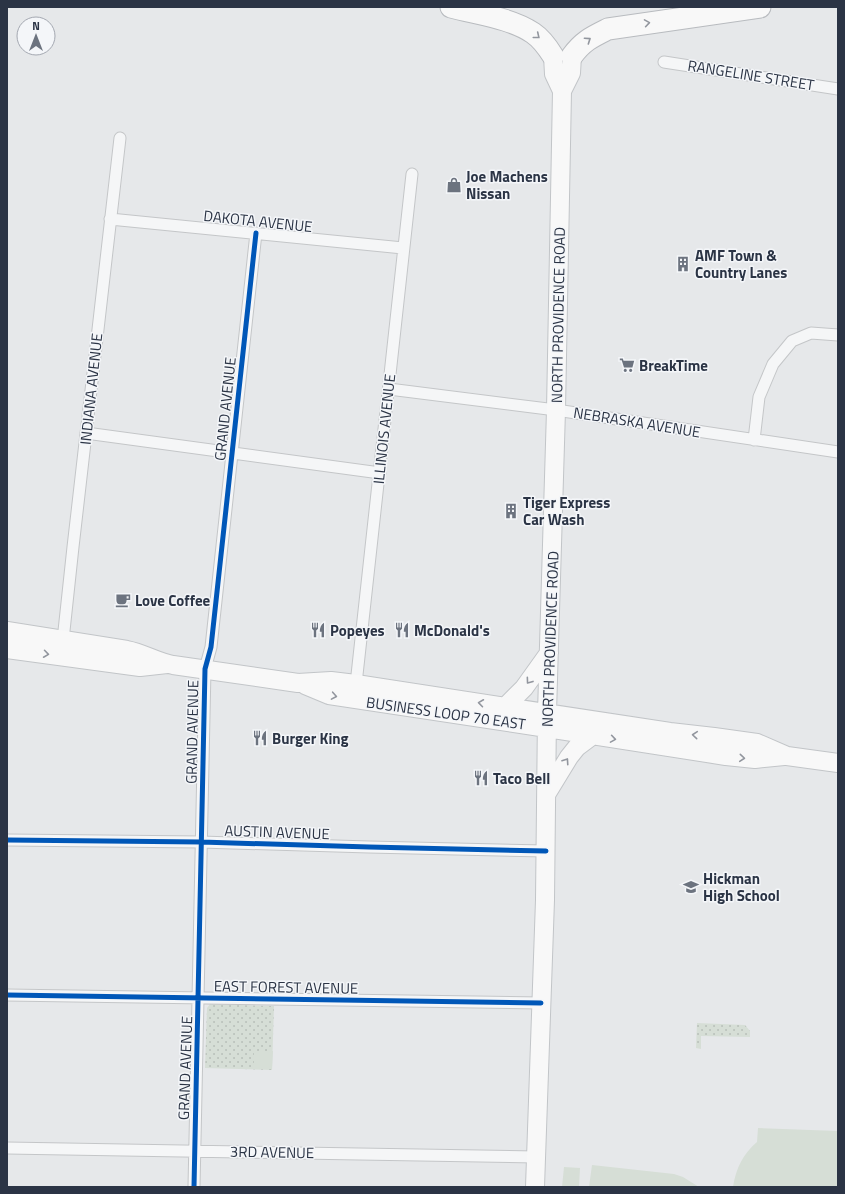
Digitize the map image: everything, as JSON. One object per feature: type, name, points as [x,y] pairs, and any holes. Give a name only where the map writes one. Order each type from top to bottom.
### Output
[{"type":"highway","points":[[451,7],[514,23],[534,33],[563,56],[580,46],[589,38],[608,29],[760,7]]},
{"type":"main road","name":"NORTH PROVIDENCE ROAD","points":[[535,1187],[546,851],[547,720],[556,410],[562,91],[554,74],[563,56]]},
{"type":"main road","name":"BUSINESS LOOP 70 EAST","points":[[7,631],[139,653],[167,664]]},
{"type":"main road","name":"BUSINESS LOOP 70 EAST","points":[[7,649],[140,667],[167,664],[298,683],[331,681],[356,684],[506,706],[593,735],[726,756],[755,759],[787,756],[838,763]]},
{"type":"main road","points":[[506,706],[524,688],[549,653]]},
{"type":"main road","name":"BUSINESS LOOP 70 EAST","points":[[298,683],[329,695],[547,720],[714,737],[757,744],[787,756]]},
{"type":"main road","points":[[547,794],[569,757],[578,747],[593,735]]},
{"type":"street","name":"RANGELINE STREET","points":[[664,62],[838,89]]},
{"type":"street","name":"INDIANA AVENUE","points":[[63,640],[120,138]]},
{"type":"street","name":"ILLINOIS AVENUE","points":[[356,684],[412,174]]},
{"type":"street","name":"DAKOTA AVENUE","points":[[110,219],[403,248]]},
{"type":"street","name":"GRAND AVENUE","points":[[194,1187],[205,669],[211,647],[256,233]]},
{"type":"street","points":[[754,440],[759,397],[773,364],[792,341],[811,333],[838,335]]},
{"type":"street","name":"NEBRASKA AVENUE","points":[[389,389],[556,410],[838,452]]},
{"type":"street","points":[[86,433],[380,473]]},
{"type":"street","name":"AUSTIN AVENUE","points":[[7,840],[201,842],[376,848],[546,851]]},
{"type":"street","name":"EAST FOREST AVENUE","points":[[7,994],[541,1003]]},
{"type":"street","name":"3RD AVENUE","points":[[7,1148],[536,1157]]},
{"type":"shaded area","points":[[210,1004],[274,1006],[272,1070],[205,1068],[207,1008]]},
{"type":"shaded area","points":[[697,1023],[745,1025],[750,1031],[750,1037],[701,1036],[701,1049],[696,1048]]},
{"type":"shaded area","points":[[254,1051],[273,1051],[272,1069],[254,1069]]},
{"type":"shaded area","points":[[758,1128],[838,1131],[838,1187],[733,1187],[741,1162],[748,1151],[757,1142]]},
{"type":"shaded area","points":[[592,1165],[674,1174],[683,1177],[699,1187],[589,1187]]},
{"type":"shaded area","points":[[564,1167],[580,1168],[579,1187],[562,1187]]},
{"type":"cycle path","points":[[194,1187],[205,669],[211,647],[256,233]]},
{"type":"cycle path","points":[[7,840],[201,842],[546,851]]},
{"type":"cycle path","points":[[7,995],[541,1003]]},
{"type":"place","name":"Joe Machens Nissan","points":[[454,185]]},
{"type":"place","name":"AMF Town & Country Lanes","points":[[683,264]]},
{"type":"place","name":"BreakTime","points":[[627,365]]},
{"type":"place","name":"Tiger Express Car Wash","points":[[511,511]]},
{"type":"place","name":"Love Coffee","points":[[123,600]]},
{"type":"place","name":"Popeyes","points":[[318,630]]},
{"type":"place","name":"McDonald's","points":[[402,630]]},
{"type":"place","name":"Burger King","points":[[260,738]]},
{"type":"place","name":"Taco Bell","points":[[481,778]]},
{"type":"place","name":"Hickman High School","points":[[691,887]]}]
